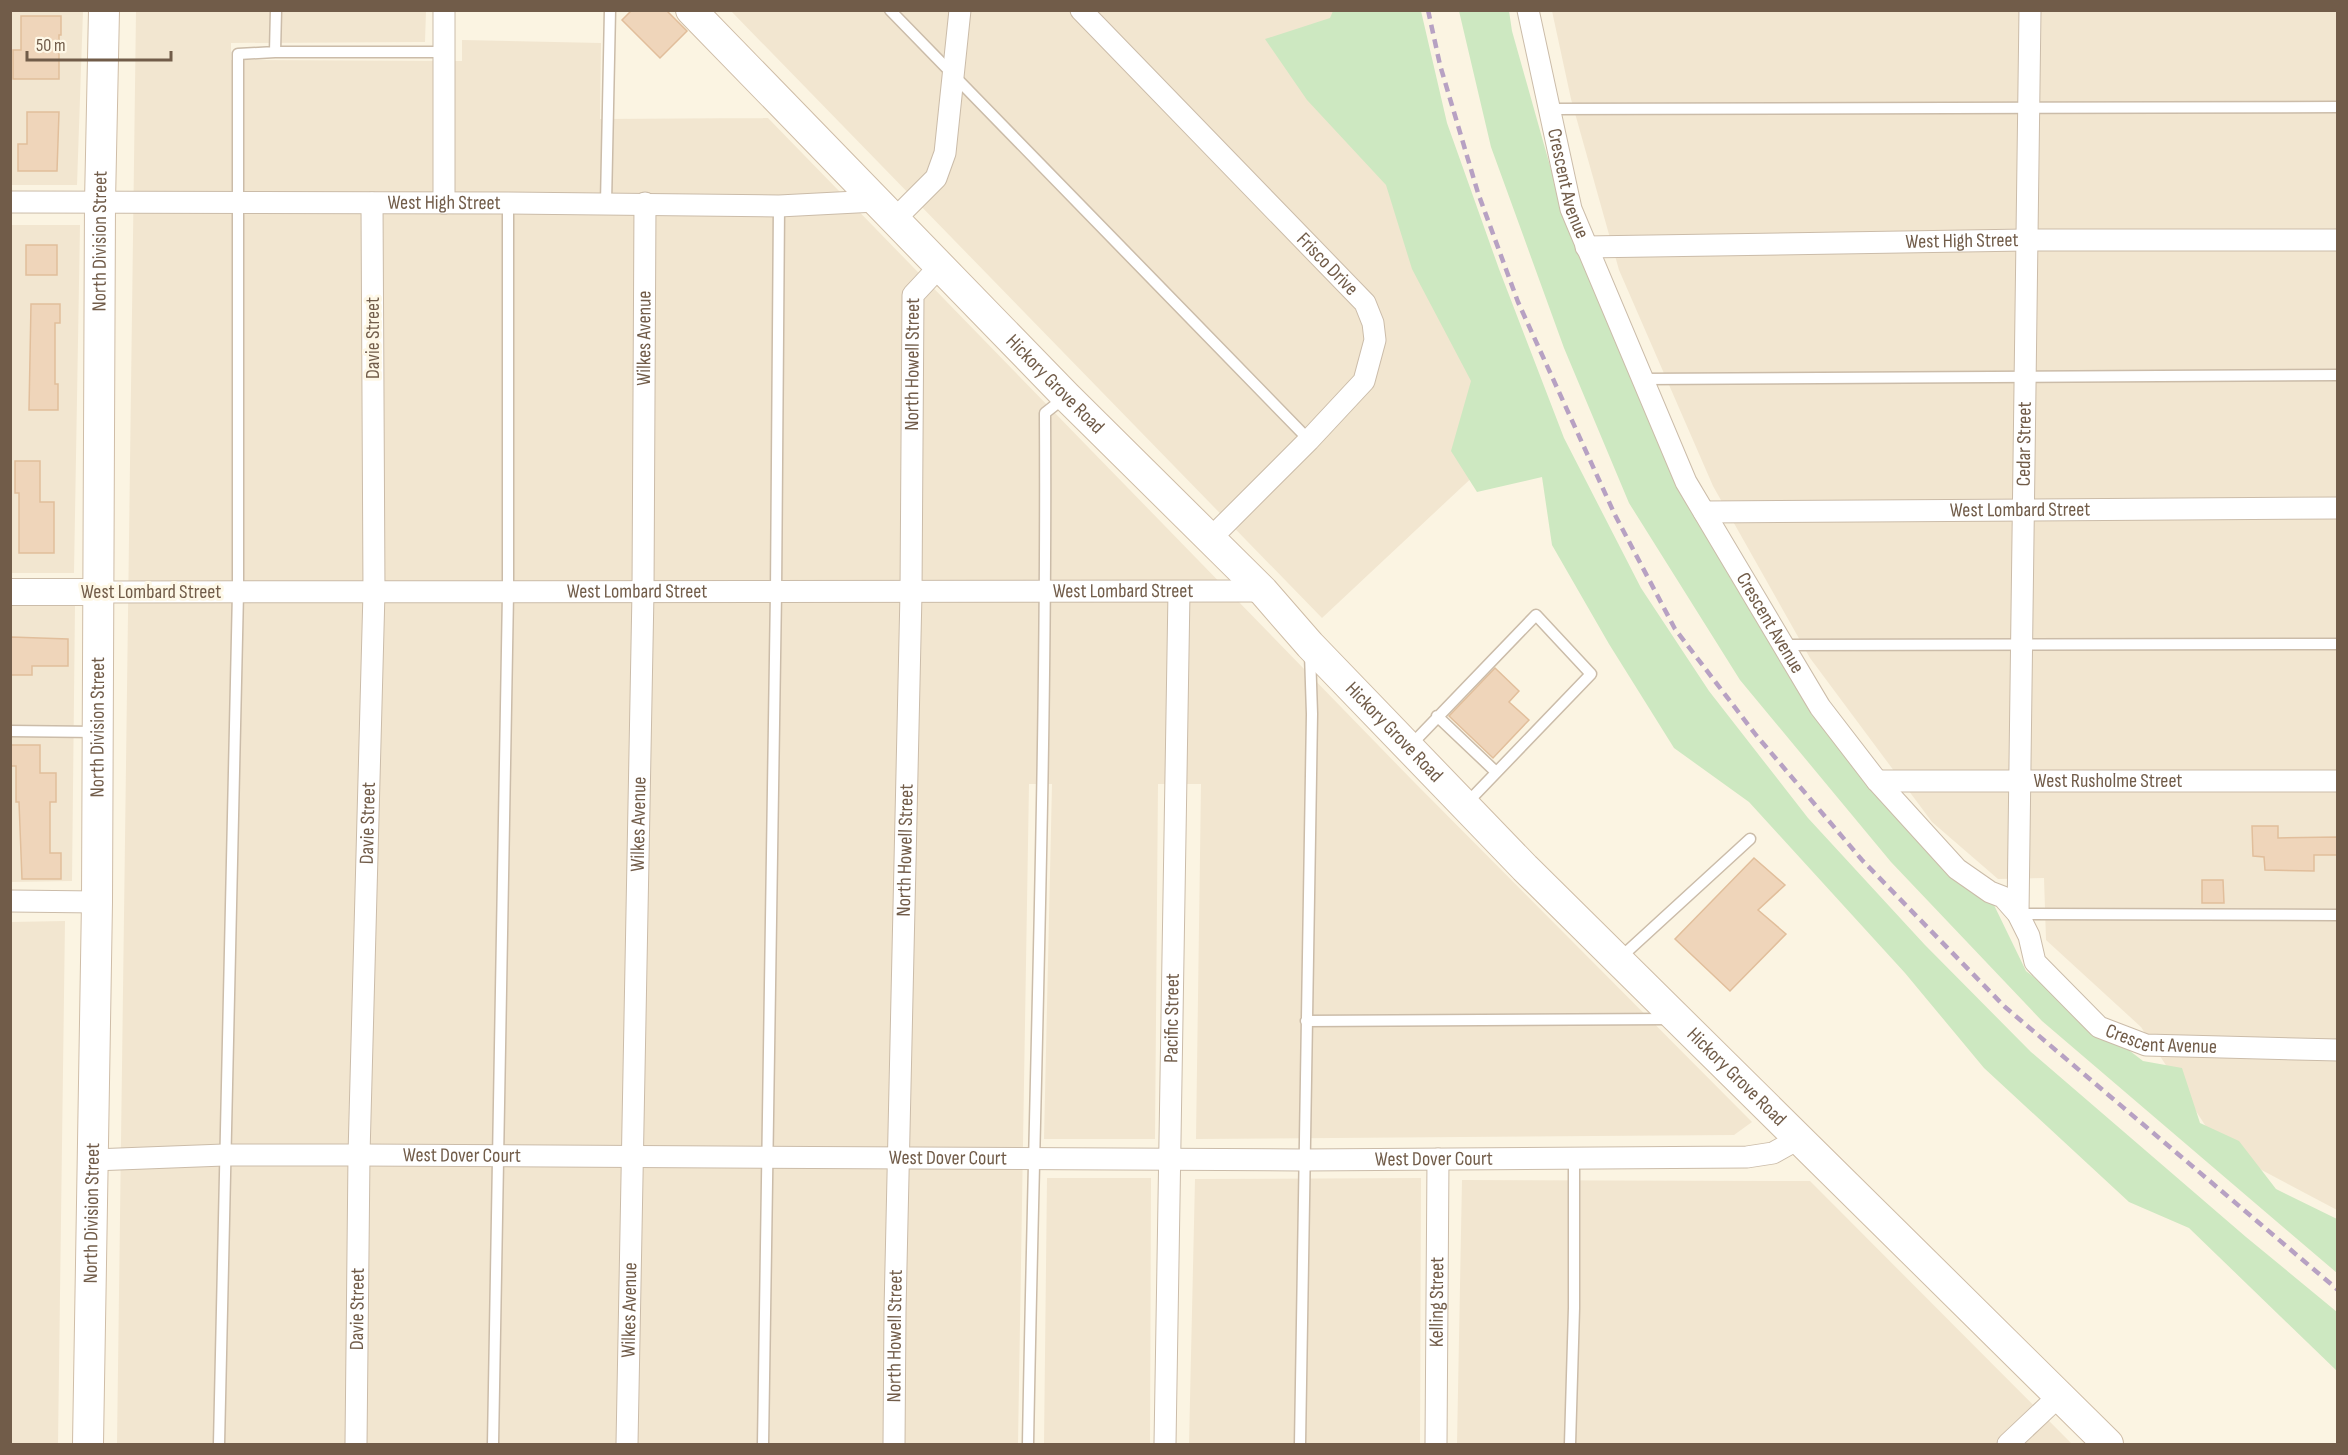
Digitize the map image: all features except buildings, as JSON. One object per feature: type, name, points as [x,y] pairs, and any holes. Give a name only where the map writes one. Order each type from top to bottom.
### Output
[{"type":"main road","name":"North Division Street","points":[[88,1444],[97,902],[100,202],[104,10]]},
{"type":"main road","name":"Hickory Grove Road","points":[[691,10],[1066,396],[1263,591],[1310,645],[1618,960],[2108,1444]]},
{"type":"street","points":[[444,10],[444,202]]},
{"type":"street","points":[[885,210],[936,178],[945,153],[960,10]]},
{"type":"street","name":"Frisco Drive","points":[[1081,10],[1365,303],[1373,323],[1375,340],[1364,381],[1211,538]]},
{"type":"street","name":"Crescent Avenue","points":[[1527,10],[1571,209],[1586,247],[1686,482],[1820,707],[1877,780],[1957,869],[1990,892],[2003,897],[2018,914],[2029,936],[2035,962],[2099,1027],[2146,1045],[2337,1050]]},
{"type":"street","name":"Cedar Street","points":[[2018,914],[2030,10]]},
{"type":"street","name":"West High Street","points":[[10,202],[508,202],[885,210]]},
{"type":"street","name":"Davie Street","points":[[356,1444],[359,1155],[374,592],[372,202]]},
{"type":"street","name":"Wilkes Avenue","points":[[627,1444],[630,1156],[643,592],[645,204]]},
{"type":"street","name":"West High Street","points":[[1586,247],[2026,240],[2337,240]]},
{"type":"street","name":"North Howell Street","points":[[894,1444],[911,593],[913,295],[940,267]]},
{"type":"street","name":"West Lombard Street","points":[[1704,512],[2337,508]]},
{"type":"street","name":"West Lombard Street","points":[[10,592],[1263,591]]},
{"type":"street","name":"Pacific Street","points":[[1165,1444],[1179,592]]},
{"type":"street","name":"West Rusholme Street","points":[[1877,780],[2337,781]]},
{"type":"street","points":[[10,901],[97,902]]},
{"type":"street","name":"West Dover Court","points":[[93,1160],[224,1155],[1303,1160],[1747,1157],[1773,1153],[1798,1139]]},
{"type":"street","name":"Kelling Street","points":[[1436,1444],[1438,1159]]},
{"type":"street","points":[[2008,1444],[2060,1395]]},
{"type":"lane","points":[[275,52],[276,10]]},
{"type":"lane","points":[[606,203],[610,10]]},
{"type":"lane","points":[[890,10],[1309,440]]},
{"type":"lane","points":[[219,1444],[238,592],[238,54],[443,52]]},
{"type":"lane","points":[[1549,109],[2337,107]]},
{"type":"lane","points":[[493,1444],[508,593],[508,202]]},
{"type":"lane","points":[[763,1444],[776,592],[779,206]]},
{"type":"lane","points":[[1642,379],[2337,375]]},
{"type":"lane","points":[[1029,1444],[1046,592],[1045,413],[1066,396]]},
{"type":"lane","points":[[1409,747],[1536,615],[1592,674],[1465,805]]},
{"type":"lane","points":[[1783,645],[2337,644]]},
{"type":"lane","points":[[1300,1444],[1312,714],[1310,645]]},
{"type":"lane","points":[[1437,716],[1496,771]]},
{"type":"lane","points":[[10,731],[98,732]]},
{"type":"lane","points":[[1618,960],[1750,839]]},
{"type":"lane","points":[[2018,914],[2337,915]]},
{"type":"lane","points":[[1306,1021],[1657,1021],[1677,1019]]},
{"type":"lane","points":[[1570,1444],[1574,1308],[1574,1158]]},
{"type":"shaded area","points":[[11,11],[83,11],[77,185],[11,185]]},
{"type":"shaded area","points":[[136,11],[426,11],[425,42],[231,43],[231,60],[462,61],[462,40],[601,43],[600,119],[768,118],[1415,783],[1752,1122],[1734,1135],[1196,1139],[1201,784],[1158,784],[1155,1139],[1044,1139],[1052,784],[1029,784],[1018,1444],[117,1444]]},
{"type":"shaded area","points":[[731,11],[1356,11],[1527,426],[1322,618]]},
{"type":"shaded area","points":[[1552,11],[2337,11],[2337,1210],[2220,1148],[2141,1027],[2046,940],[2044,878],[1998,879],[1932,822],[1810,658],[1713,486],[1619,270],[1571,99]]},
{"type":"shaded area","points":[[10,225],[80,225],[74,573],[11,573]]},
{"type":"shaded area","points":[[10,605],[75,605],[72,881],[11,882]]},
{"type":"shaded area","points":[[65,921],[58,1444],[11,1444],[11,922]]},
{"type":"shaded area","points":[[1047,1178],[1151,1178],[1150,1444],[1044,1444]]},
{"type":"shaded area","points":[[1421,1178],[1420,1444],[1189,1444],[1195,1179]]},
{"type":"shaded area","points":[[1462,1180],[1810,1181],[2072,1444],[1457,1444]]},
{"type":"green space","points":[[1333,11],[1421,11],[1447,123],[1499,269],[1564,438],[1641,588],[1709,691],[1808,818],[1925,945],[2031,1052],[2337,1312],[2337,1371],[2189,1228],[2129,1202],[1984,1068],[1905,973],[1749,802],[1674,748],[1609,644],[1552,545],[1542,477],[1477,492],[1451,451],[1471,381],[1412,269],[1386,185],[1307,100],[1265,39],[1330,18]]},
{"type":"green space","points":[[1459,11],[1509,11],[1512,31],[1561,205],[1787,672],[1993,903],[2026,971],[2143,1061],[2182,1068],[2200,1123],[2239,1141],[2276,1189],[2337,1219],[2337,1273],[2042,1021],[1891,862],[1740,680],[1629,503],[1564,348],[1491,147]]},
{"type":"railway","points":[[1428,10],[1440,65],[1478,193],[1518,302],[1615,515],[1675,629],[1756,735],[1862,860],[2005,1007],[2338,1290]]}]
